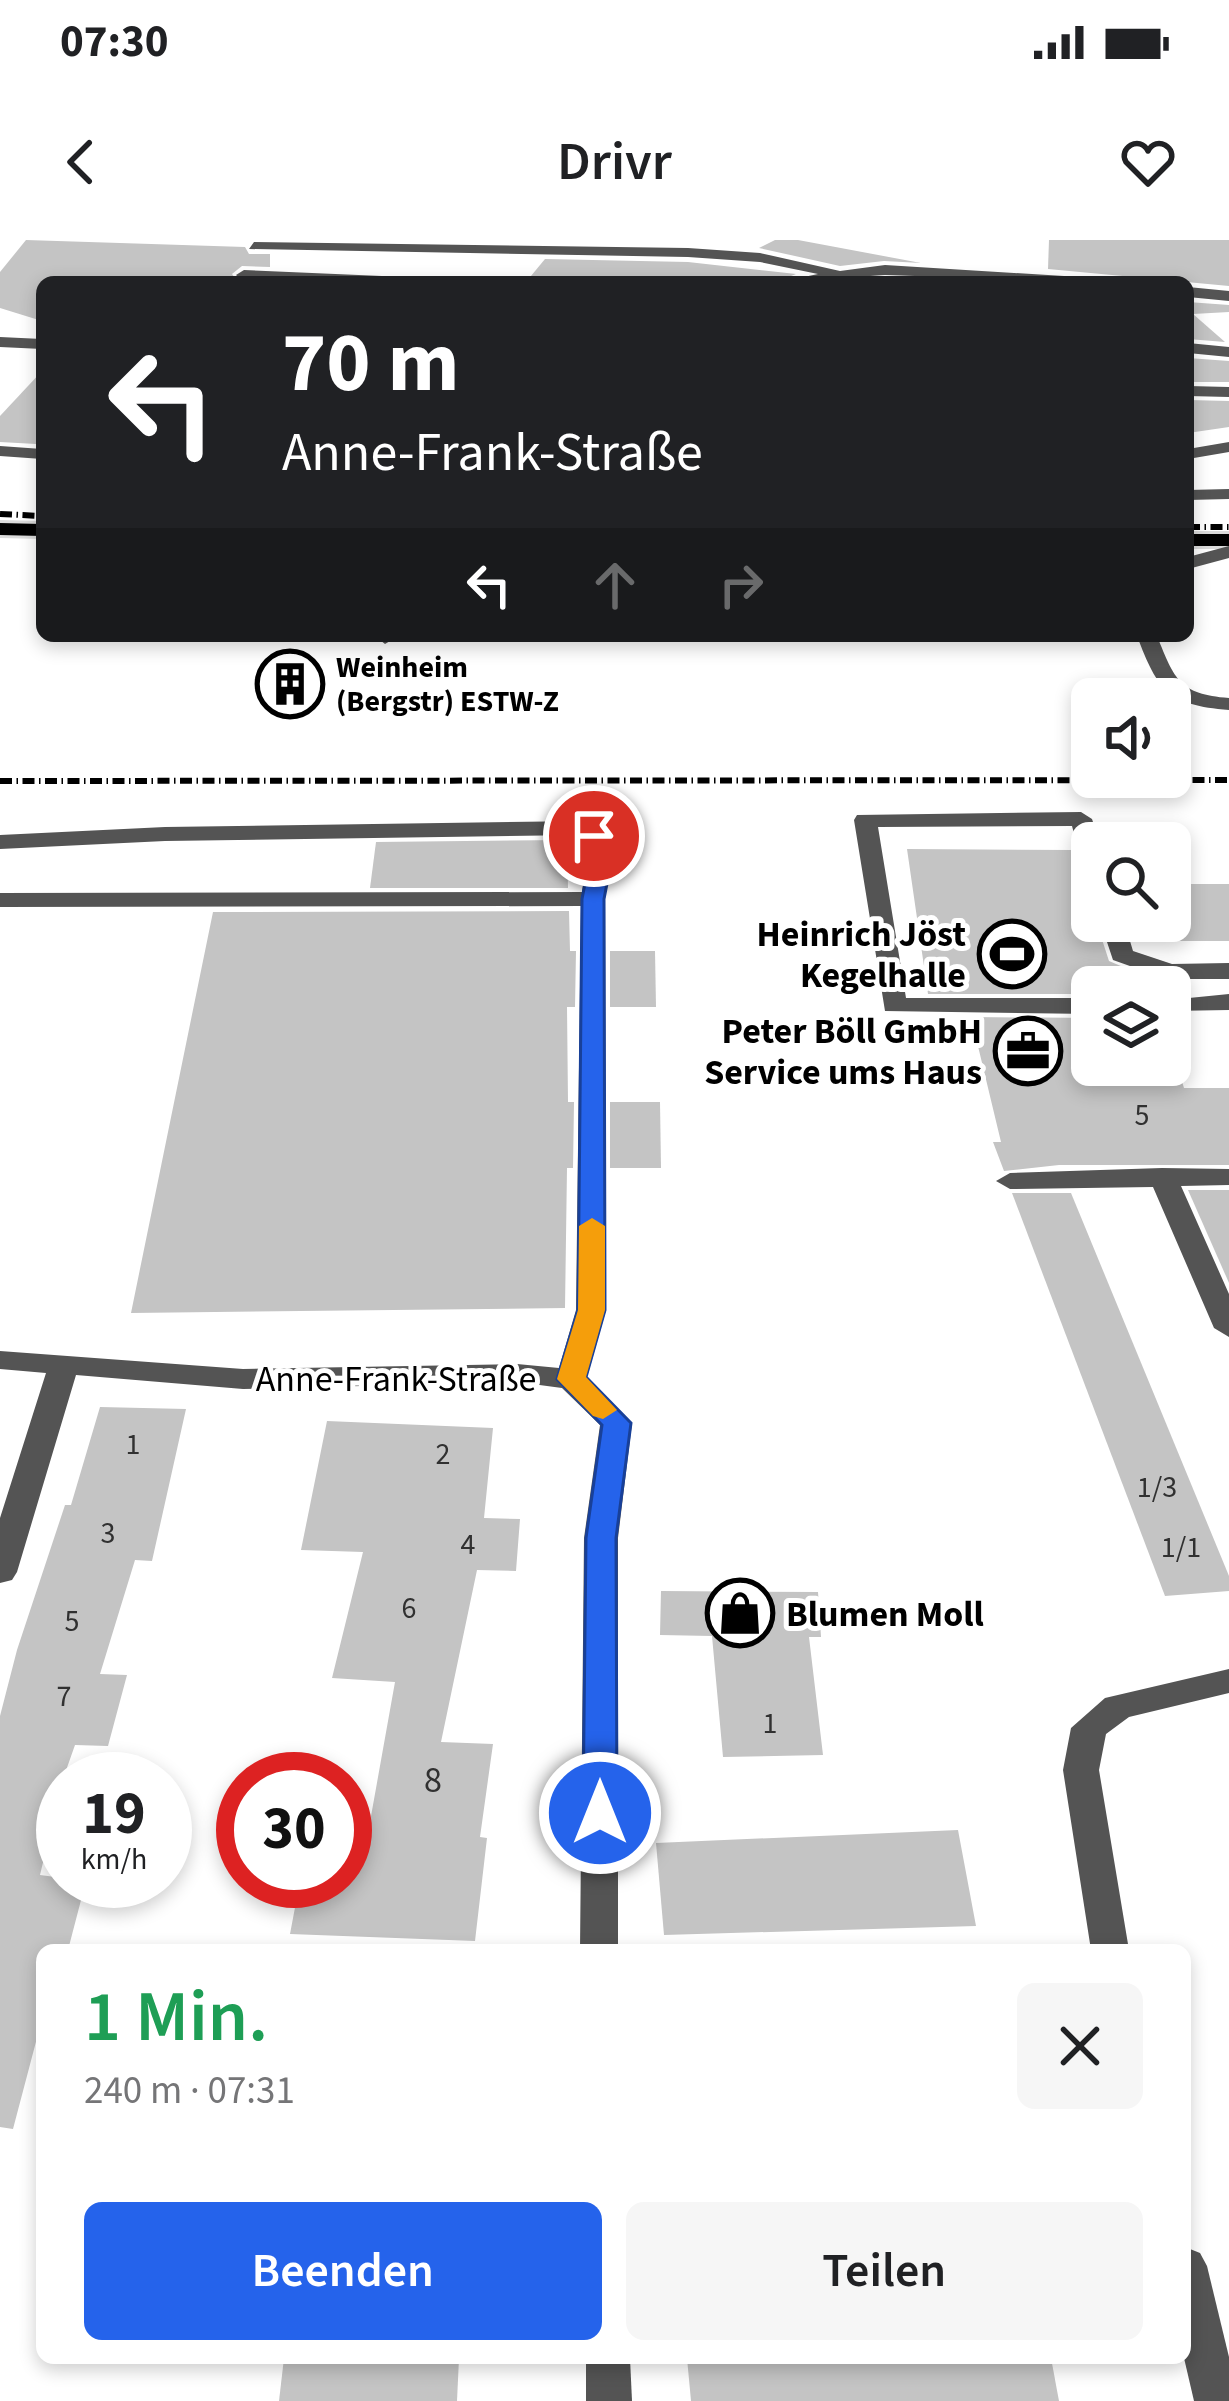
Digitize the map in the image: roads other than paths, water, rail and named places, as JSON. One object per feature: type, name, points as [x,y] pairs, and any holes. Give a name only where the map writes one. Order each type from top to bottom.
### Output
[{"type":"main road","points":[[0,529],[36,530]]},
{"type":"main road","points":[[1194,540],[1229,540]]},
{"type":"street","points":[[254,245],[542,253],[711,250],[783,258],[834,273]]},
{"type":"street","points":[[819,276],[920,270],[1000,276]]},
{"type":"street","points":[[244,274],[284,276]]},
{"type":"street","points":[[1194,293],[1229,296]]},
{"type":"street","points":[[0,342],[36,344]]},
{"type":"street","points":[[1194,349],[1229,352]]},
{"type":"street","points":[[1194,391],[1229,392]]},
{"type":"street","points":[[1194,453],[1229,447]]},
{"type":"street","points":[[0,452],[36,454]]},
{"type":"street","points":[[1194,495],[1229,494]]},
{"type":"street","points":[[1194,561],[1229,552]]},
{"type":"street","points":[[1149,642],[1167,687],[1190,702],[1229,704]]},
{"type":"street","points":[[1071,1006],[894,1006],[865,820],[1082,822]]},
{"type":"street","points":[[0,842],[188,833],[584,828],[594,836],[601,858],[593,899],[591,1310],[571,1379]]},
{"type":"street","points":[[0,900],[593,899]]},
{"type":"street","points":[[1118,942],[1122,956],[1151,966]]},
{"type":"street","points":[[1191,972],[1229,971]]},
{"type":"street","points":[[1191,1005],[1229,1002]]},
{"type":"street","points":[[1162,1176],[1229,1328]]},
{"type":"street","points":[[1010,1181],[1229,1177]]},
{"type":"street","name":"Anne-Frank-Straße","points":[[0,1360],[243,1379],[517,1373],[571,1379],[616,1423],[601,1538],[599,1944]]},
{"type":"street","points":[[0,1572],[63,1366]]},
{"type":"street","points":[[1109,1944],[1081,1770],[1089,1728],[1118,1707],[1229,1681]]},
{"type":"street","points":[[1191,2291],[1217,2401]]},
{"type":"street","points":[[608,2364],[609,2401]]},
{"type":"railway","points":[[0,514],[36,516]]},
{"type":"railway","points":[[1194,527],[1229,527]]},
{"type":"railway","points":[[0,781],[1229,780]]},
{"type":"place","name":"Weinheim (Bergstr) ESTW-Z","points":[[290,684]]},
{"type":"place","name":"Heinrich Jöst Kegelhalle","points":[[1012,954]]},
{"type":"place","name":"Peter Böll GmbH Service ums Haus","points":[[1028,1051]]},
{"type":"place","name":"Blumen Moll","points":[[740,1613]]}]
